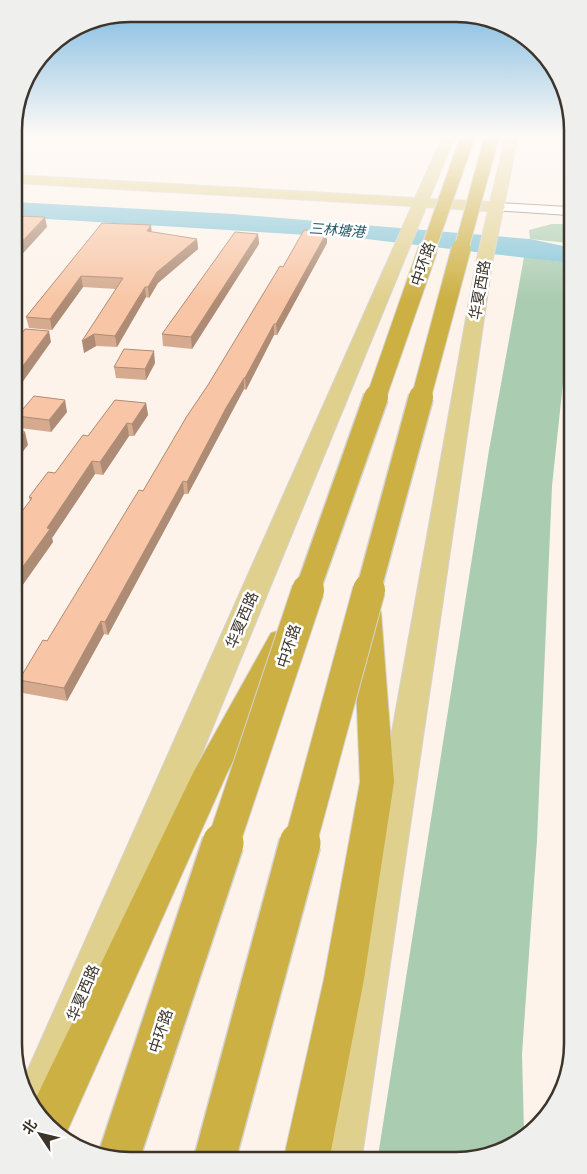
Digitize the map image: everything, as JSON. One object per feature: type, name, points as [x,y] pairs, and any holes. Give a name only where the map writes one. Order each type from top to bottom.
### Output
[{"type":"highway","name":"中环路","points":[[121,1151],[308,590],[449,191]]},
{"type":"highway","name":"中环路","points":[[217,1152],[477,191]]},
{"type":"highway","points":[[54,1109],[211,771],[308,590]]},
{"type":"highway","points":[[308,1152],[344,979],[377,782],[366,598]]},
{"type":"main road","points":[[223,191],[498,207]]},
{"type":"main road","name":"华夏西路","points":[[38,1098],[426,191]]},
{"type":"main road","name":"华夏西路","points":[[340,1152],[484,263],[501,191]]},
{"type":"street","points":[[498,207],[564,211]]},
{"type":"green space","points":[[552,224],[564,224],[564,243],[530,239],[529,230]]},
{"type":"green space","points":[[524,257],[564,262],[564,373],[552,486],[537,840],[522,1054],[524,1128],[491,1146],[470,1151],[379,1152],[489,450]]},
{"type":"water","name":"三林塘港","points":[[23,202],[233,214],[530,239],[564,246],[564,263],[358,238],[23,217]]},
{"type":"building","points":[[23,216],[45,217],[23,241]]},
{"type":"building","points":[[102,223],[151,225],[147,231],[197,239],[157,272],[148,287],[145,287],[115,336],[94,334],[82,341],[123,278],[81,276],[50,319],[26,317]]},
{"type":"building","points":[[304,230],[327,232],[276,324],[274,324],[245,378],[226,408],[187,482],[183,481],[105,622],[101,621],[64,688],[22,681],[22,674],[43,640],[47,641],[139,490],[143,491],[280,266],[283,267]]},
{"type":"building","points":[[235,232],[258,234],[191,337],[162,334]]},
{"type":"building","points":[[25,329],[49,331],[23,366],[23,332]]},
{"type":"building","points":[[124,349],[154,351],[145,369],[114,367]]},
{"type":"building","points":[[34,396],[65,400],[49,420],[23,417],[23,409]]},
{"type":"building","points":[[115,400],[146,403],[132,424],[127,423],[100,462],[92,461],[47,528],[50,529],[23,567],[23,511],[32,498],[29,497],[48,472],[55,473],[83,435],[88,436]]}]
